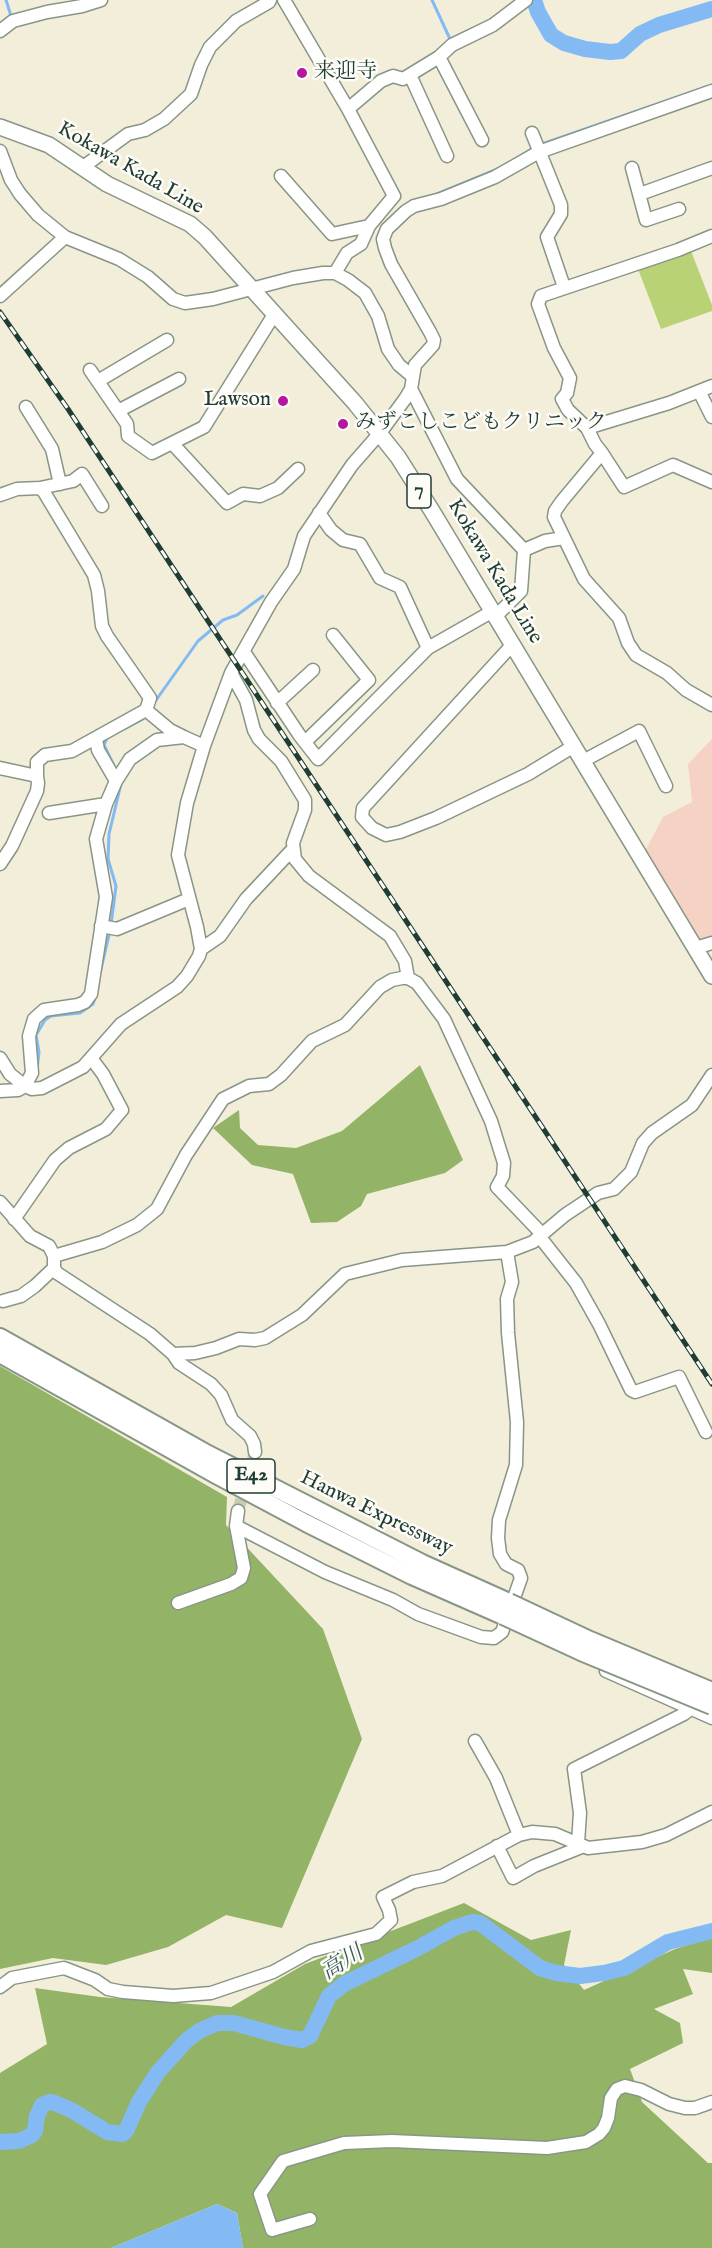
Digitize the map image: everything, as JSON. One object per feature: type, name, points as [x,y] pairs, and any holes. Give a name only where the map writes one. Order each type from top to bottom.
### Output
[{"type":"highway","name":"Hanwa Expressway","points":[[0,1337],[208,1454],[422,1563],[505,1614],[581,1652],[712,1706]]},
{"type":"highway","name":"Hanwa Expressway","points":[[0,1354],[216,1475],[412,1576],[505,1614],[712,1691]]},
{"type":"main road","name":"Kokawa Kada Line","points":[[0,127],[49,145],[107,184],[190,224],[205,237],[275,313],[380,433],[398,457],[495,614],[712,976]]},
{"type":"street","points":[[0,31],[13,21],[67,4],[101,0]]},
{"type":"street","points":[[83,167],[128,134],[145,130],[164,119],[191,94],[201,64],[210,47],[236,21],[270,0]]},
{"type":"street","points":[[284,0],[348,109],[394,196],[369,226],[361,244],[347,253],[334,273]]},
{"type":"street","points":[[348,109],[381,81],[393,76],[403,79],[439,57],[452,45],[493,25],[525,1]]},
{"type":"street","points":[[439,57],[482,140]]},
{"type":"street","points":[[410,75],[447,156]]},
{"type":"street","points":[[244,652],[277,703],[318,759],[428,648],[495,614],[521,591],[524,550],[458,479],[411,389],[411,376],[415,365],[433,345],[434,340],[388,256],[383,239],[387,229],[414,206],[441,199],[495,177],[538,150],[712,91]]},
{"type":"street","points":[[532,134],[561,205],[561,214],[547,237],[549,250],[564,287]]},
{"type":"street","points":[[0,151],[11,180],[38,215],[65,237],[119,259],[148,277],[173,299],[185,303],[213,299],[293,278],[334,273],[348,280],[365,293],[378,316],[388,349],[399,365],[411,376]]},
{"type":"street","points":[[632,168],[646,220],[679,209]]},
{"type":"street","points":[[640,194],[712,168]]},
{"type":"street","points":[[281,176],[332,234],[369,226]]},
{"type":"street","points":[[712,236],[678,250],[564,287],[541,296],[538,304],[554,348],[570,378],[567,393],[562,399],[568,410],[587,428],[624,487],[673,465],[712,483]]},
{"type":"street","points":[[0,296],[65,237]]},
{"type":"street","points":[[90,370],[127,424],[128,436],[152,453],[204,427],[275,313]]},
{"type":"street","points":[[98,381],[166,340]]},
{"type":"street","points":[[118,411],[179,379]]},
{"type":"street","points":[[587,428],[712,386]]},
{"type":"street","points":[[201,949],[178,855],[187,803],[204,746],[231,673],[294,569],[304,536],[351,465],[380,433],[411,389]]},
{"type":"street","points":[[699,391],[712,417]]},
{"type":"street","points":[[26,407],[51,449],[60,484]]},
{"type":"street","points":[[172,443],[227,503],[243,494],[260,496],[278,488],[298,469]]},
{"type":"street","points":[[602,453],[555,511],[554,517],[584,579],[619,618],[628,643],[636,655],[667,673],[686,690],[711,701]]},
{"type":"street","points":[[0,495],[17,489],[40,488],[73,481],[82,474],[102,506]]},
{"type":"street","points":[[0,864],[12,846],[37,791],[37,762],[45,755],[72,751],[96,739],[107,730],[146,710],[150,698],[106,636],[102,626],[94,575],[40,488]]},
{"type":"street","points":[[319,513],[331,530],[343,540],[360,544],[380,578],[399,587],[428,648]]},
{"type":"street","points":[[524,550],[564,538]]},
{"type":"street","points":[[305,742],[369,680],[333,635]]},
{"type":"street","points":[[513,644],[363,808],[362,817],[372,828],[386,834],[400,832],[436,818],[528,774],[574,746]]},
{"type":"street","points":[[277,703],[313,670]]},
{"type":"street","points":[[231,673],[246,700],[254,730],[259,739],[281,761],[305,800],[305,810],[293,843],[292,850],[295,859],[309,876],[390,936],[405,961],[408,978]]},
{"type":"street","points":[[146,710],[170,730],[204,746]]},
{"type":"street","points":[[583,761],[639,731],[666,786]]},
{"type":"street","points":[[0,1091],[18,1090],[25,1086],[32,1072],[29,1036],[34,1019],[44,1010],[85,1002],[91,994],[106,897],[96,839],[106,804],[116,781],[130,759],[157,740],[184,737]]},
{"type":"street","points":[[96,739],[98,750],[116,781]]},
{"type":"street","points":[[0,768],[37,776]]},
{"type":"street","points":[[50,813],[106,804]]},
{"type":"street","points":[[0,1058],[10,1074],[32,1089],[42,1088],[83,1067],[120,1024],[177,987],[187,976],[201,949],[220,936],[246,899],[292,850]]},
{"type":"street","points":[[101,926],[117,929],[189,899]]},
{"type":"street","points":[[696,948],[712,943]]},
{"type":"street","points":[[3,1301],[21,1296],[35,1286],[54,1262],[137,1225],[157,1209],[186,1155],[224,1099],[249,1086],[269,1084],[281,1075],[312,1041],[345,1025],[380,987],[392,980],[408,978],[417,983],[444,1019],[491,1121],[504,1163],[503,1176],[497,1187],[540,1234],[576,1283],[599,1324],[630,1390],[635,1392],[679,1377],[706,1432]]},
{"type":"street","points":[[14,1219],[55,1160],[69,1148],[106,1129],[122,1110],[103,1074],[91,1058]]},
{"type":"street","points":[[173,1354],[195,1353],[238,1339],[265,1338],[302,1315],[345,1275],[369,1267],[402,1260],[507,1252],[533,1242],[540,1234],[598,1193],[614,1189],[631,1172],[643,1143],[652,1133],[692,1105],[712,1075]]},
{"type":"street","points":[[0,1202],[30,1236],[49,1246],[57,1274],[150,1334],[173,1354],[179,1363],[211,1384],[221,1395],[232,1420],[250,1436],[255,1452]]},
{"type":"street","points":[[236,1526],[325,1572],[393,1600],[418,1614],[481,1637],[494,1638],[502,1632],[505,1614],[521,1578],[518,1570],[506,1564],[500,1554],[498,1538],[499,1520],[516,1465],[517,1422],[507,1299],[512,1282],[507,1252]]},
{"type":"street","points":[[178,1603],[231,1584],[241,1578],[244,1568],[236,1526],[238,1511]]},
{"type":"street","points":[[505,1614],[712,1718]]},
{"type":"street","points":[[581,1844],[580,1813],[574,1769],[691,1709],[712,1691]]},
{"type":"street","points":[[476,1741],[496,1778],[519,1835]]},
{"type":"street","points":[[0,1987],[12,1978],[64,1968],[95,1980],[108,1989],[123,1992],[173,1996],[211,1993],[273,1972],[311,1951],[376,1934],[391,1920],[383,1897],[413,1882],[442,1876],[519,1835],[532,1832],[555,1834],[588,1848],[642,1842],[666,1835],[712,1812]]},
{"type":"street","points":[[497,1846],[513,1878],[581,1844]]},
{"type":"street","points":[[310,2219],[272,2230],[260,2193],[283,2161],[344,2143],[392,2141],[547,2148],[586,2142],[599,2134],[608,2118],[611,2098],[617,2088],[625,2086],[685,2108],[695,2108],[712,2102]]},
{"type":"shaded area","points":[[712,739],[712,940],[703,943],[695,939],[644,853],[663,817],[692,802],[688,764]]},
{"type":"green space","points":[[691,251],[712,305],[712,311],[661,329],[638,269]]},
{"type":"green space","points":[[420,1065],[463,1160],[445,1173],[367,1194],[361,1206],[337,1222],[311,1223],[293,1174],[252,1165],[213,1128],[239,1110],[240,1128],[258,1145],[296,1148],[342,1131]]},
{"type":"green space","points":[[0,1366],[227,1497],[226,1525],[323,1629],[362,1739],[282,1928],[226,1915],[168,1947],[106,1965],[53,1958],[0,1969]]},
{"type":"green space","points":[[464,1903],[531,1940],[571,1930],[564,1965],[584,1990],[675,1949],[712,1937],[712,1973],[683,1969],[693,1994],[654,2009],[680,2023],[683,2043],[630,2069],[642,2102],[708,2163],[712,2163],[712,2248],[243,2248],[237,2213],[217,2204],[111,2248],[0,2248],[0,2073],[47,2044],[35,1988],[100,1997],[231,2007],[305,1964]]},
{"type":"water","points":[[217,2204],[237,2213],[243,2248],[111,2248]]},
{"type":"waterway","points":[[6,0],[11,16]]},
{"type":"waterway","points":[[432,0],[450,39],[478,26]]},
{"type":"waterway","points":[[534,0],[551,35],[564,43],[585,49],[610,52],[621,51],[640,34],[659,25],[712,9]]},
{"type":"waterway","points":[[539,145],[712,85]]},
{"type":"waterway","points":[[516,159],[533,148]]},
{"type":"waterway","points":[[437,194],[500,168]]},
{"type":"waterway","points":[[154,703],[198,641],[223,620],[237,615],[263,596]]},
{"type":"waterway","points":[[126,728],[145,716]]},
{"type":"waterway","points":[[107,738],[104,745],[116,770]]},
{"type":"waterway","points":[[111,925],[116,886],[108,859],[109,834],[120,782]]},
{"type":"waterway","points":[[101,969],[110,931]]},
{"type":"waterway","points":[[37,1070],[39,1052],[36,1035],[45,1020],[51,1016],[80,1013],[93,1004],[95,998]]},
{"type":"waterway","name":"高川","points":[[0,2142],[19,2141],[32,2135],[42,2105],[49,2102],[73,2111],[107,2132],[122,2134],[126,2131],[139,2102],[158,2072],[186,2041],[199,2031],[217,2023],[234,2023],[302,2040],[310,2036],[329,1996],[344,1984],[454,1928],[472,1922],[480,1923],[540,1968],[580,1976],[624,1968],[668,1942],[712,1931]]},
{"type":"tunnel","points":[[238,1511],[255,1452]]},
{"type":"railway","points":[[0,312],[68,409],[712,1384]]},
{"type":"place","name":"来迎寺","points":[[302,73]]},
{"type":"place","name":"Lawson","points":[[283,401]]},
{"type":"place","name":"みずこしこどもクリニック","points":[[343,424]]}]
